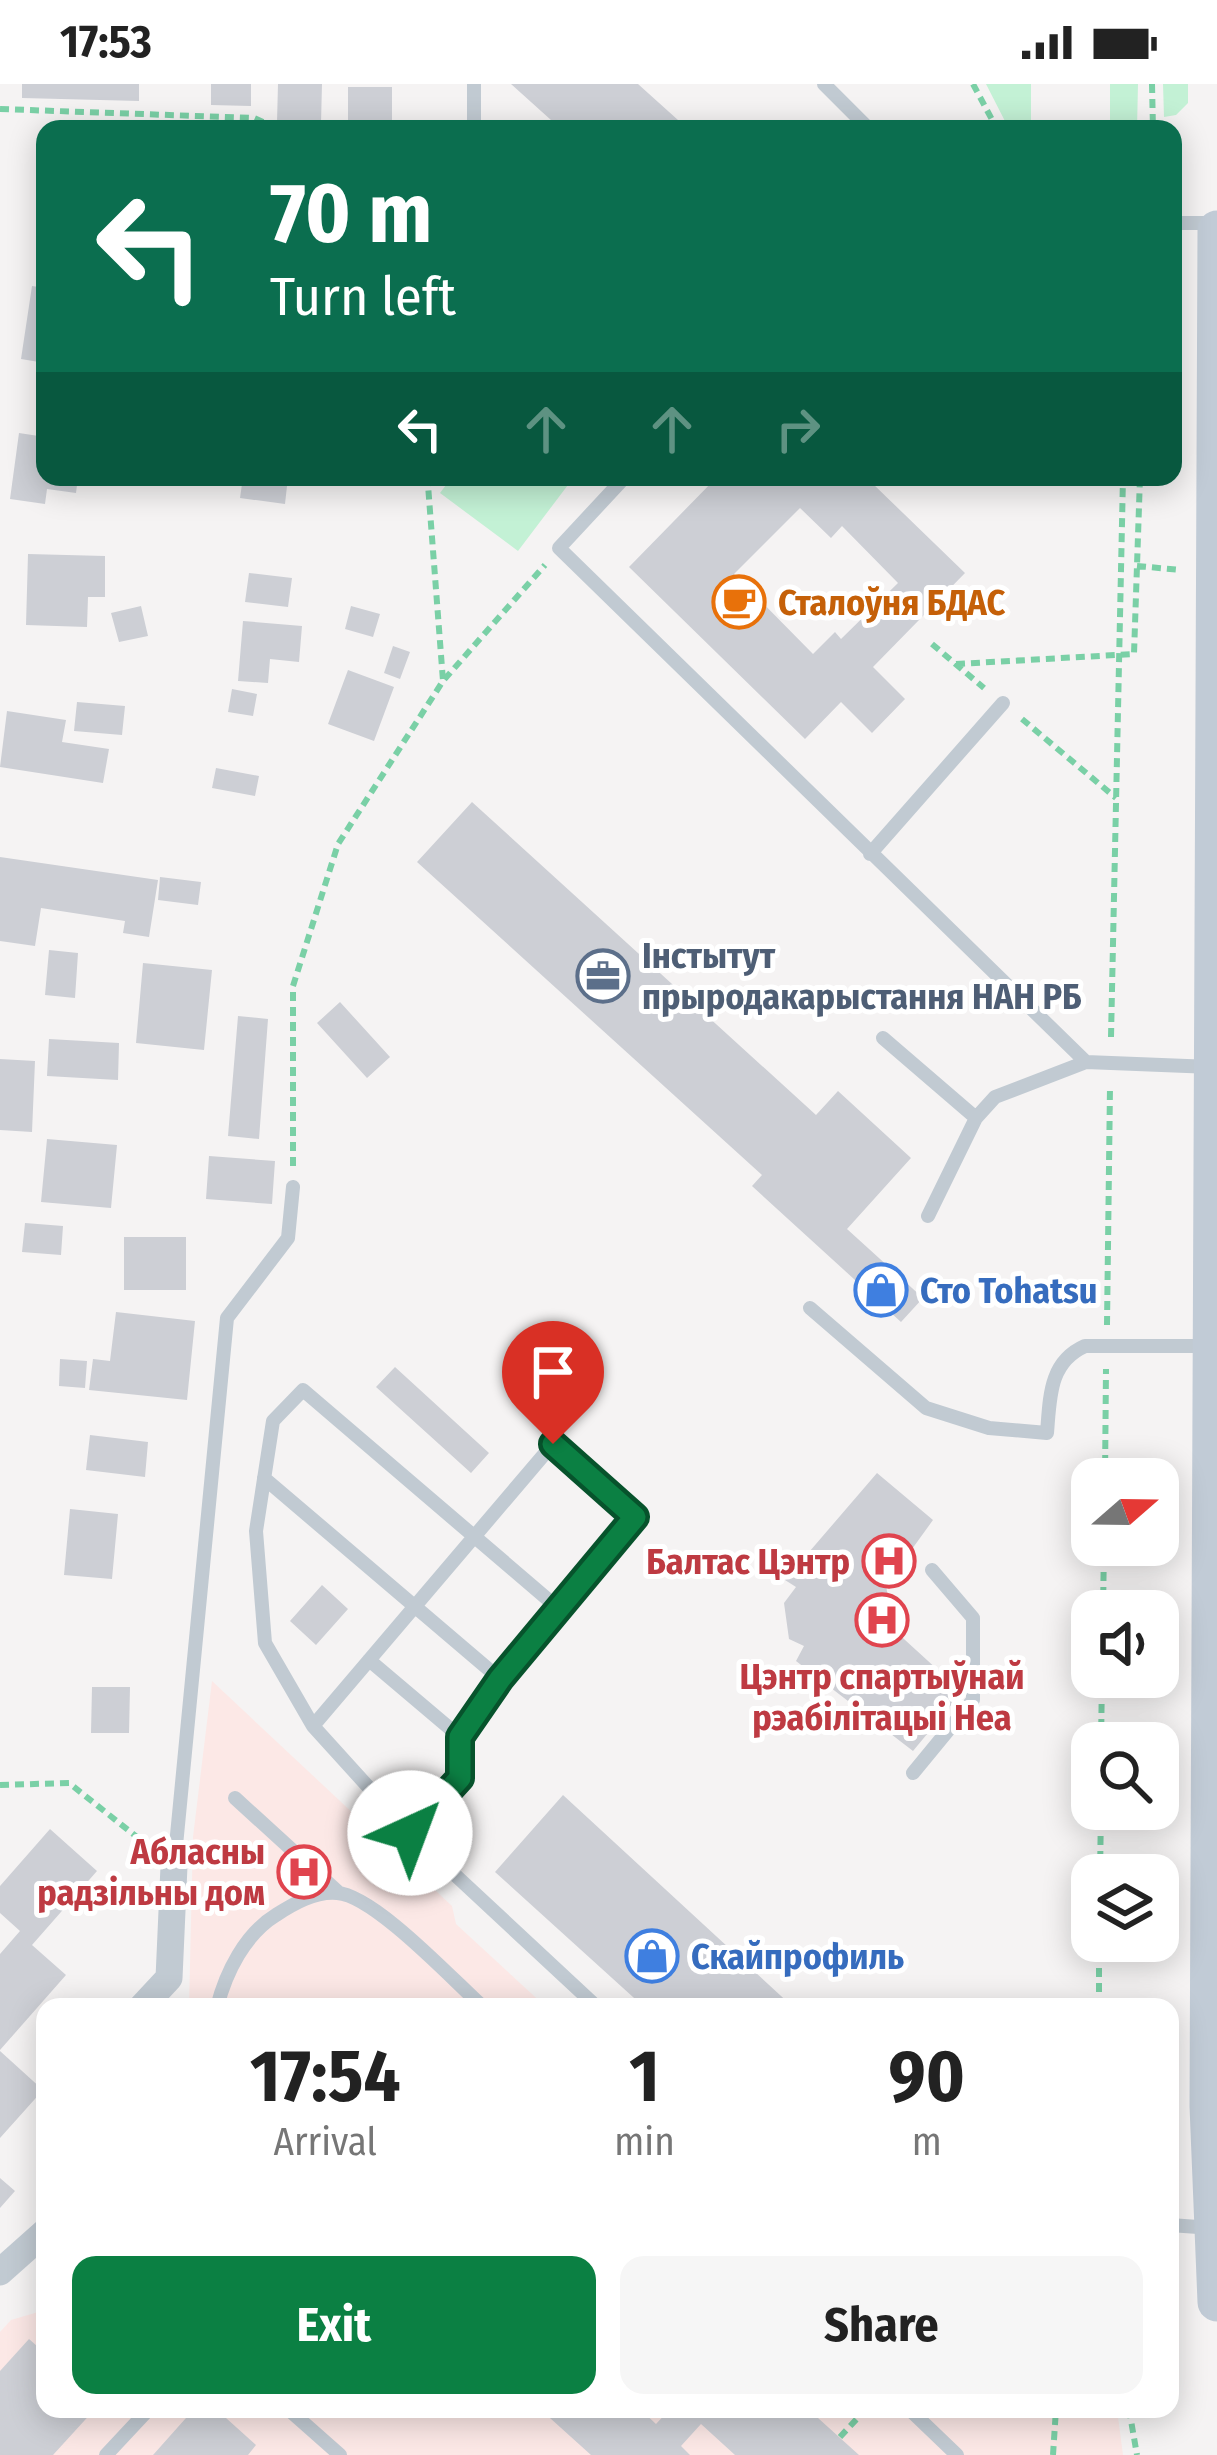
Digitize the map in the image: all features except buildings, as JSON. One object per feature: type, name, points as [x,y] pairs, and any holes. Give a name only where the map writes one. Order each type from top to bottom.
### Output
[{"type":"main road","points":[[1217,226],[1211,1346],[1212,2228],[1217,2302]]},
{"type":"street","points":[[150,1998],[169,1978],[173,1866]]},
{"type":"street","points":[[0,2272],[36,2240]]},
{"type":"lane","points":[[474,84],[474,120]]},
{"type":"lane","points":[[824,84],[860,120]]},
{"type":"lane","points":[[1182,224],[1217,226]]},
{"type":"lane","points":[[618,486],[559,548],[1086,1062]]},
{"type":"lane","points":[[870,854],[1003,704]]},
{"type":"lane","points":[[883,1038],[976,1118]]},
{"type":"lane","points":[[928,1216],[976,1118],[995,1097],[1086,1062],[1214,1067]]},
{"type":"lane","points":[[173,1866],[227,1318],[288,1238],[292,1187]]},
{"type":"lane","points":[[810,1308],[926,1408],[989,1428],[1047,1432],[1050,1390],[1069,1354],[1106,1343],[1211,1346]]},
{"type":"lane","points":[[559,1609],[303,1390],[273,1421],[256,1531],[265,1643],[313,1726],[410,1833],[587,1998]]},
{"type":"lane","points":[[313,1726],[553,1444],[635,1517],[500,1679],[460,1737],[460,1778],[410,1833]]},
{"type":"lane","points":[[264,1478],[500,1679]]},
{"type":"lane","points":[[914,1773],[973,1700],[973,1618],[932,1570]]},
{"type":"lane","points":[[369,1660],[460,1737]]},
{"type":"lane","points":[[235,1798],[338,1892],[376,1910],[473,1998]]},
{"type":"lane","points":[[219,1998],[224,1979],[259,1925],[298,1900],[338,1892]]},
{"type":"lane","points":[[1179,2226],[1212,2228]]},
{"type":"lane","points":[[106,2455],[140,2418]]},
{"type":"lane","points":[[298,2418],[340,2455]]},
{"type":"lane","points":[[918,2418],[957,2455]]},
{"type":"path","points":[[974,84],[993,120]]},
{"type":"path","points":[[1152,84],[1153,120]]},
{"type":"path","points":[[0,109],[259,120]]},
{"type":"path","points":[[428,486],[443,680]]},
{"type":"path","points":[[1105,1458],[1123,486]]},
{"type":"path","points":[[956,664],[1135,654],[1140,486]]},
{"type":"path","points":[[292,1187],[293,986],[338,844],[443,680],[538,574]]},
{"type":"path","points":[[0,1785],[69,1784],[173,1866]]},
{"type":"path","points":[[1099,1962],[1099,1998]]},
{"type":"path","points":[[840,2438],[858,2418]]},
{"type":"path","points":[[1053,2455],[1055,2418]]},
{"type":"path","points":[[1131,2418],[1137,2455]]},
{"type":"shaded area","name":"Абласны радзільны дом","points":[[212,1681],[452,1906],[456,1924],[536,1998],[189,1998],[193,1837]]},
{"type":"shaded area","points":[[36,2313],[36,2418],[1118,2418],[1123,2455],[0,2455],[0,2332],[11,2320]]},
{"type":"green space","points":[[986,84],[1031,84],[1031,120],[1004,120]]},
{"type":"green space","points":[[1110,84],[1138,84],[1137,120],[1110,120]]},
{"type":"green space","points":[[1163,84],[1188,84],[1188,103],[1176,115],[1164,117]]},
{"type":"green space","points":[[445,486],[567,486],[518,551],[440,493]]},
{"type":"place","name":"Сталоўня БДАС","points":[[739,602]]},
{"type":"place","name":"Інстытут прыродакарыстання НАН РБ","points":[[603,976]]},
{"type":"place","name":"Сто Tohatsu","points":[[881,1290]]},
{"type":"place","name":"Балтас Цэнтр","points":[[889,1561]]},
{"type":"place","name":"Цэнтр спартыўнай рэабілітацыі Неа","points":[[882,1620]]},
{"type":"place","name":"Абласны радзільны дом","points":[[304,1872]]},
{"type":"place","name":"Скайпрофиль","points":[[652,1956]]},
{"type":"route","points":[[410,1833],[460,1778],[460,1737],[500,1679],[635,1517],[553,1444]]}]
